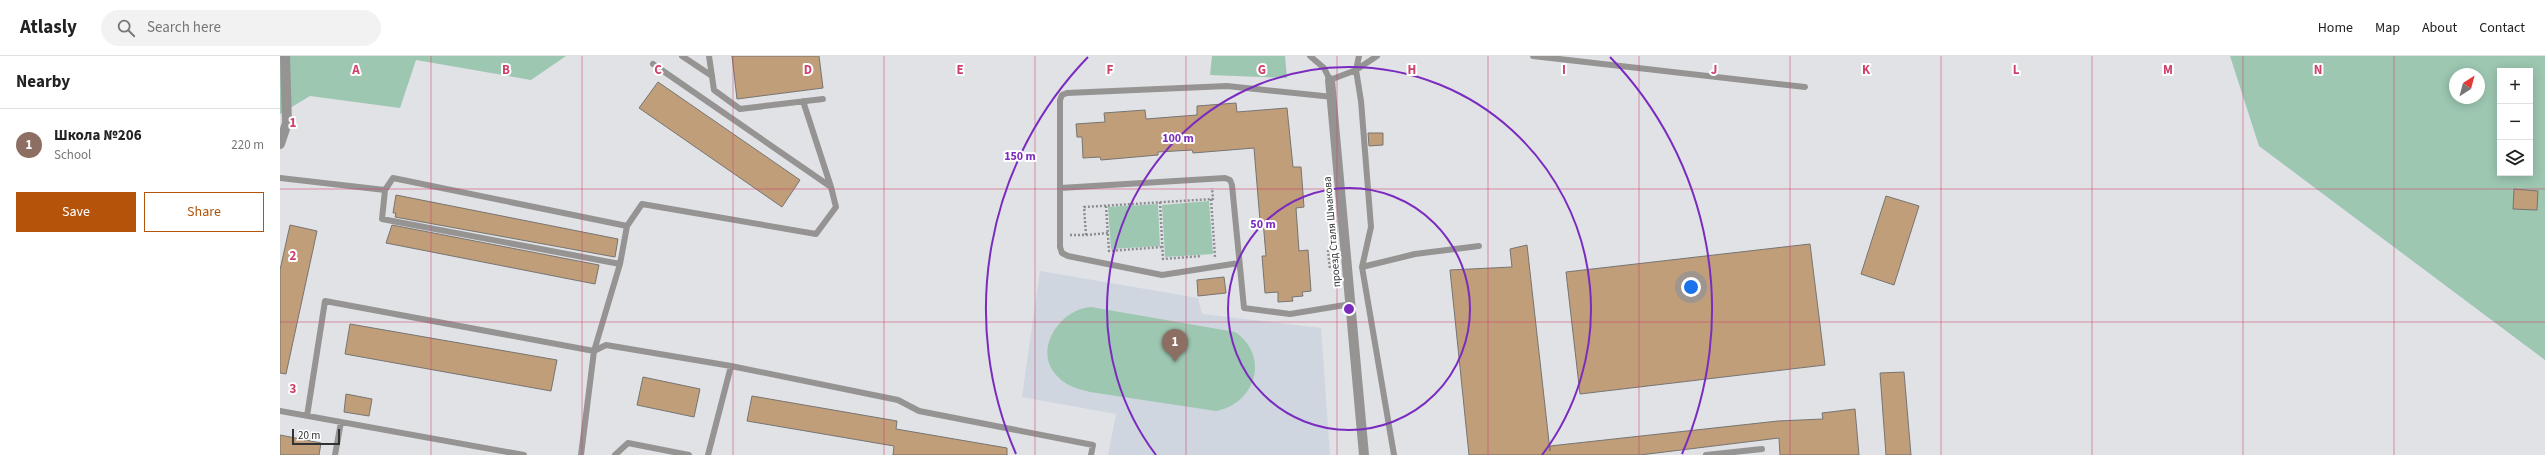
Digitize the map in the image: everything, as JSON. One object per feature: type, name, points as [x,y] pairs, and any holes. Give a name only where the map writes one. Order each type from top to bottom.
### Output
[{"type":"street","points":[[280,144],[287,123],[285,56]]},
{"type":"street","name":"проезд Сталя Шмакова","points":[[1330,80],[1333,97],[1364,455]]},
{"type":"lane","points":[[682,56],[712,76]]},
{"type":"lane","points":[[709,56],[714,90],[740,109],[823,99]]},
{"type":"lane","points":[[1310,56],[1324,68],[1330,80],[1356,70],[1376,56]]},
{"type":"lane","points":[[1359,56],[1356,70],[1361,101],[1371,228],[1362,267],[1394,455]]},
{"type":"lane","points":[[1533,56],[1805,87]]},
{"type":"lane","points":[[653,64],[831,187]]},
{"type":"lane","points":[[1239,263],[1156,274],[1068,256],[1062,253],[1060,236],[1060,100],[1062,95],[1067,93],[1227,86],[1333,97]]},
{"type":"lane","points":[[581,455],[594,351],[620,264],[627,226],[642,204],[816,234],[836,207],[804,101]]},
{"type":"lane","points":[[280,178],[386,190]]},
{"type":"lane","points":[[620,264],[382,219],[386,190],[393,178],[627,226]]},
{"type":"lane","points":[[1060,188],[1225,178],[1230,180],[1232,185],[1242,303],[1248,310],[1290,314],[1351,304]]},
{"type":"lane","points":[[1362,267],[1415,254],[1479,246]]},
{"type":"lane","points":[[307,416],[325,301],[594,351],[606,345],[731,366],[898,400],[919,411],[1093,445],[1091,455]]},
{"type":"lane","points":[[708,455],[731,366]]},
{"type":"lane","points":[[280,411],[524,455]]},
{"type":"lane","points":[[335,455],[341,422]]},
{"type":"lane","points":[[615,455],[628,443],[689,455]]},
{"type":"lane","points":[[1706,455],[1762,449]]},
{"type":"path","points":[[1212,178],[1213,199],[1211,199],[1215,267]]},
{"type":"path","points":[[1086,234],[1084,207],[1211,199]]},
{"type":"path","points":[[1160,202],[1163,259],[1215,255]]},
{"type":"path","points":[[1106,206],[1109,250],[1162,247]]},
{"type":"path","points":[[1060,236],[1108,233]]},
{"type":"path","points":[[1328,250],[1330,269]]},
{"type":"shaded area","points":[[1040,271],[1198,298],[1202,314],[1321,328],[1330,455],[1108,455],[1116,414],[1022,397]]},
{"type":"green space","points":[[280,56],[566,56],[531,80],[416,60],[400,108],[310,96],[280,114]]},
{"type":"green space","points":[[1212,56],[1285,56],[1287,78],[1210,75]]},
{"type":"green space","points":[[2230,56],[2545,56],[2545,360],[2259,146]]},
{"type":"green space","points":[[1209,201],[1213,254],[1165,257],[1162,205]]},
{"type":"green space","points":[[1158,204],[1160,246],[1111,249],[1108,207]]},
{"type":"green space","points":[[1091,307],[1235,332],[1246,342],[1252,353],[1255,365],[1254,378],[1249,389],[1241,399],[1230,407],[1216,411],[1090,392],[1068,385],[1057,376],[1050,366],[1047,355],[1049,343],[1053,332],[1069,315],[1080,309]]},
{"type":"building","points":[[732,56],[819,56],[823,88],[737,99]]},
{"type":"building","points":[[658,82],[800,180],[782,207],[639,108]]},
{"type":"building","points":[[1236,103],[1237,112],[1287,108],[1293,167],[1301,167],[1304,207],[1296,208],[1299,251],[1308,250],[1311,291],[1302,292],[1303,296],[1292,297],[1293,301],[1278,302],[1278,292],[1265,293],[1262,256],[1266,256],[1263,221],[1260,221],[1254,148],[1193,153],[1192,150],[1158,152],[1158,155],[1101,160],[1100,157],[1083,158],[1082,137],[1077,137],[1076,124],[1105,122],[1104,113],[1145,110],[1146,119],[1197,115],[1197,106]]},
{"type":"building","points":[[1368,133],[1383,133],[1383,145],[1369,146]]},
{"type":"building","points":[[2514,189],[2538,191],[2537,210],[2513,209]]},
{"type":"building","points":[[396,195],[618,239],[615,257],[395,217],[396,213],[393,213]]},
{"type":"building","points":[[1886,196],[1919,206],[1894,285],[1861,274]]},
{"type":"building","points":[[290,225],[317,231],[286,374],[280,373],[280,270]]},
{"type":"building","points":[[392,225],[599,265],[595,284],[386,243]]},
{"type":"building","points":[[1810,244],[1825,365],[1580,394],[1566,272]]},
{"type":"building","points":[[1527,245],[1550,451],[1550,446],[1778,421],[1823,419],[1822,413],[1855,409],[1859,455],[1780,455],[1779,438],[1640,455],[1469,455],[1450,270],[1512,267],[1510,249]]},
{"type":"building","points":[[1224,277],[1226,293],[1198,296],[1197,280]]},
{"type":"building","points":[[350,324],[557,360],[551,391],[345,354]]},
{"type":"building","points":[[1904,372],[1911,455],[1886,455],[1880,373]]},
{"type":"building","points":[[643,377],[700,389],[694,417],[637,405]]},
{"type":"building","points":[[346,394],[372,399],[369,416],[344,412]]},
{"type":"building","points":[[752,396],[897,421],[896,429],[1007,448],[1007,455],[893,455],[894,446],[747,421]]},
{"type":"building","points":[[280,435],[321,443],[319,455],[280,455]]},
{"type":"place","name":"Школа №206","points":[[1175,362]]}]
